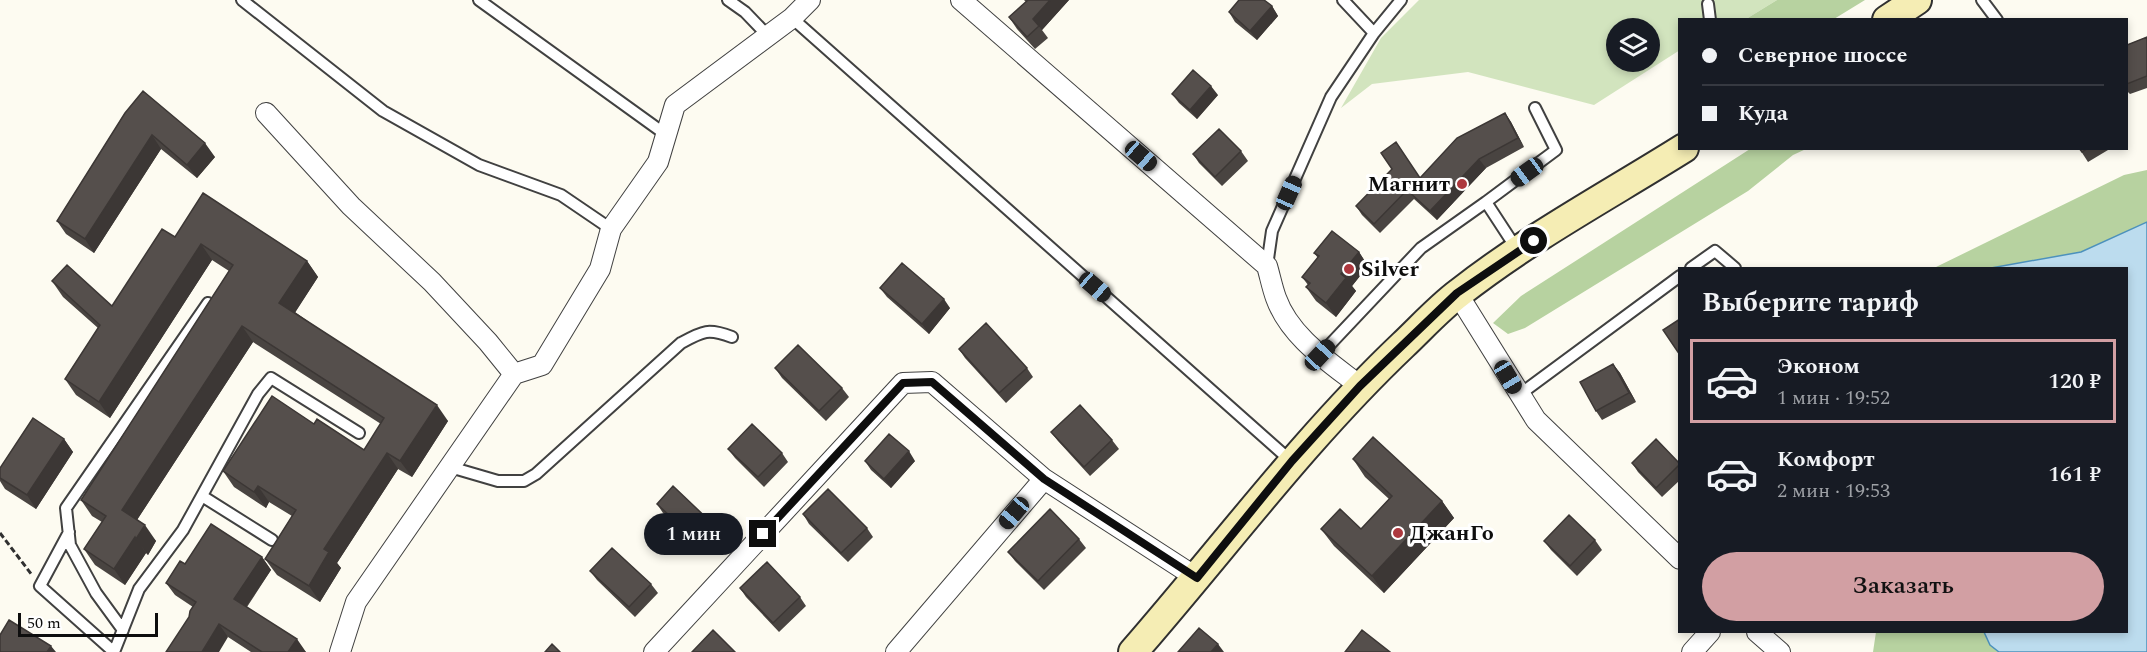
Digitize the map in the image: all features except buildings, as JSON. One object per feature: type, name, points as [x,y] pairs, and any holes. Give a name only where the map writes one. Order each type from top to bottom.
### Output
[{"type":"main road","points":[[1890,18],[1917,0]]},
{"type":"main road","points":[[1133,652],[1197,578],[1292,461],[1360,386],[1457,293],[1518,251],[1681,150]]},
{"type":"street","points":[[340,652],[356,603],[514,374],[542,365],[600,269],[611,230],[658,162],[675,105],[792,18],[810,0]]},
{"type":"street","points":[[961,0],[1267,266],[1276,300],[1293,330],[1320,355],[1360,386]]},
{"type":"street","points":[[266,113],[351,206],[432,282],[488,342],[514,374]]},
{"type":"street","points":[[1457,293],[1536,420],[1678,557]]},
{"type":"street","points":[[654,652],[903,383],[932,382],[1044,479],[1197,578]]},
{"type":"street","points":[[896,652],[1044,479]]},
{"type":"street","points":[[1692,652],[1709,633]]},
{"type":"street","points":[[1758,633],[1780,652]]},
{"type":"lane","points":[[242,0],[383,111],[479,165],[561,195],[611,230]]},
{"type":"lane","points":[[479,0],[665,134]]},
{"type":"lane","points":[[728,0],[745,12],[768,36]]},
{"type":"lane","points":[[1343,0],[1374,33]]},
{"type":"lane","points":[[1267,266],[1272,231],[1331,96],[1374,33],[1401,0]]},
{"type":"lane","points":[[1982,0],[1996,18]]},
{"type":"lane","points":[[1708,4],[1710,18]]},
{"type":"lane","points":[[792,18],[1292,461]]},
{"type":"lane","points":[[1320,355],[1421,248],[1556,150],[1535,108]]},
{"type":"lane","points":[[1486,202],[1518,251]]},
{"type":"lane","points":[[1692,267],[1715,251],[1734,267]]},
{"type":"lane","points":[[1519,394],[1678,277]]},
{"type":"lane","points":[[123,630],[96,593],[70,545],[66,508],[215,295]]},
{"type":"lane","points":[[450,467],[498,481],[524,481],[536,474],[681,343],[702,332],[716,331],[732,337]]},
{"type":"lane","points":[[69,532],[40,586],[114,652],[139,590],[183,530],[258,394],[271,378],[359,433]]},
{"type":"lane","points":[[202,496],[272,540]]},
{"type":"path","points":[[0,533],[40,586]]},
{"type":"green space","points":[[1419,0],[1777,0],[1748,18],[1678,18],[1678,51],[1660,63],[1660,18],[1606,18],[1606,72],[1646,72],[1594,105],[1468,72],[1372,84],[1341,108],[1381,38]]},
{"type":"green space","points":[[1777,0],[1865,0],[1836,18],[1748,18]]},
{"type":"green space","points":[[1748,150],[1804,150],[1793,155],[1748,191],[1525,328],[1508,334],[1493,323],[1521,296]]},
{"type":"green space","points":[[2147,170],[2147,222],[2081,252],[1997,267],[1936,267],[2124,175]]},
{"type":"green space","points":[[1876,633],[1984,633],[1990,645],[1999,652],[1873,652]]},
{"type":"water","points":[[2147,222],[2147,652],[1999,652],[1990,645],[1984,633],[2128,633],[2128,267],[1997,267],[2081,252]]},
{"type":"place","name":"Магнит","points":[[1462,184]]},
{"type":"place","name":"Silver","points":[[1349,269]]},
{"type":"place","name":"ДжанГо","points":[[1398,533]]},
{"type":"route","points":[[763,534],[903,383],[932,382],[1044,479],[1197,578],[1292,461],[1360,386],[1457,293],[1534,241]]}]
